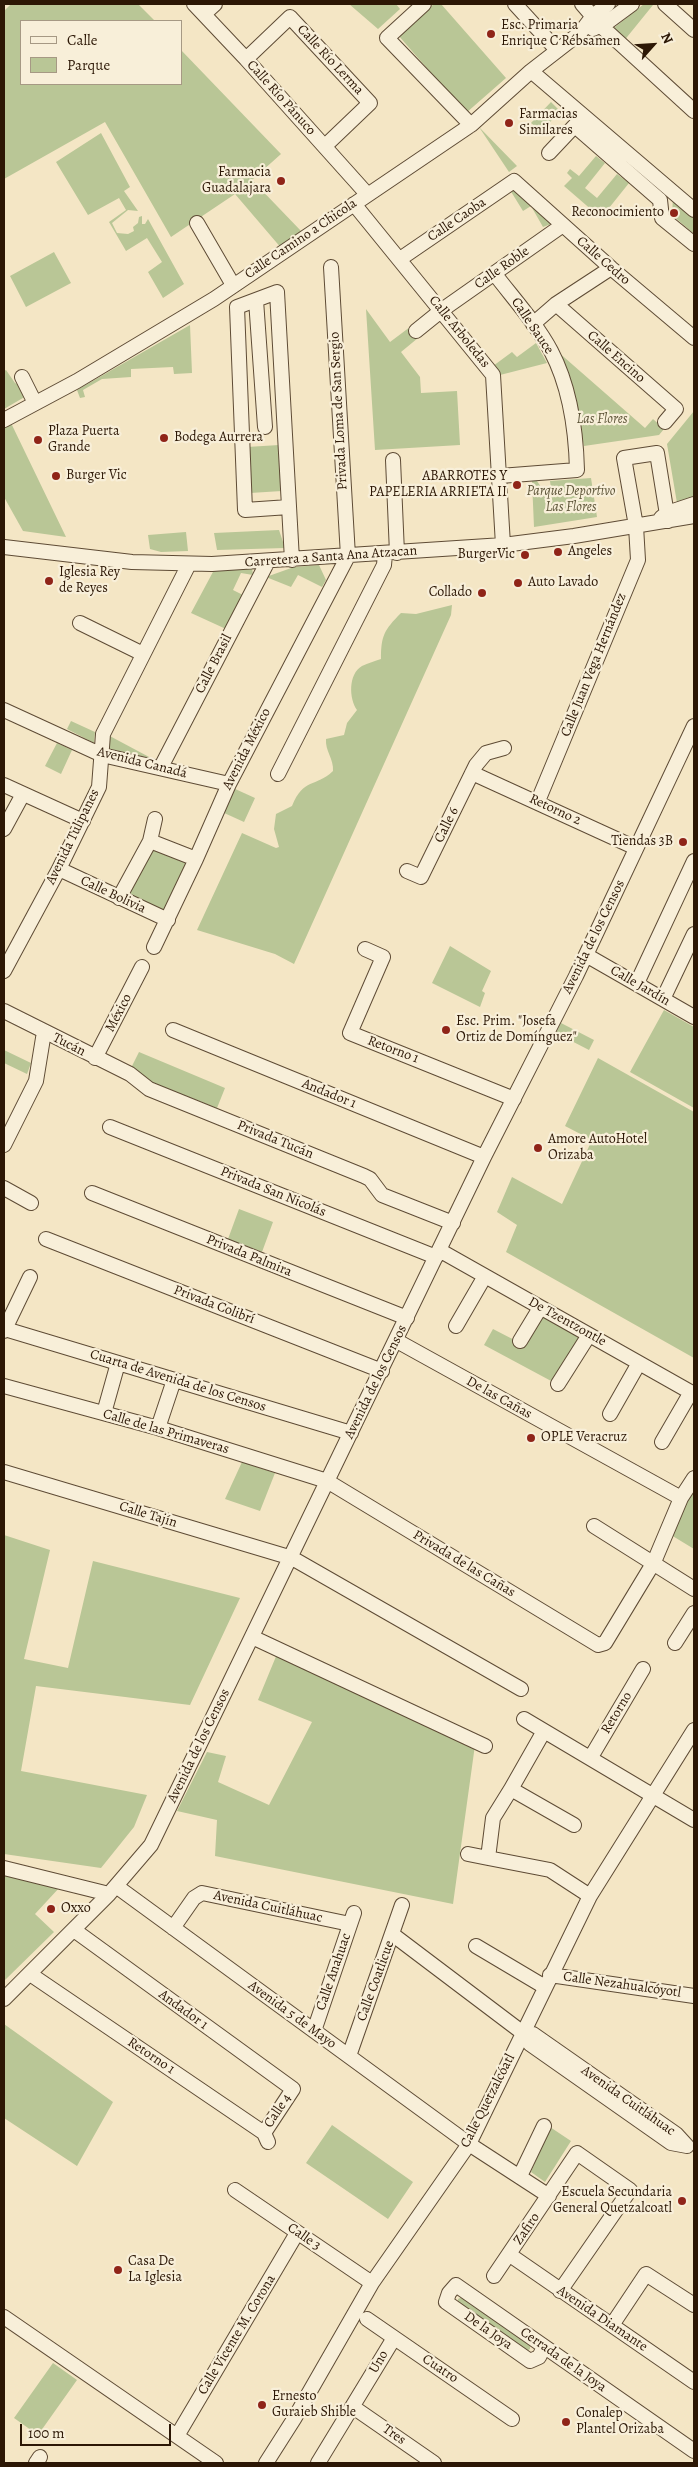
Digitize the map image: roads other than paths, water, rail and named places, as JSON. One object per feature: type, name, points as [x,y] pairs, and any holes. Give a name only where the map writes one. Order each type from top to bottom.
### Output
[{"type":"street","name":"Calle Río Pánuco","points":[[194,4],[368,194]]},
{"type":"street","points":[[204,14],[215,4]]},
{"type":"street","points":[[424,4],[387,38],[472,125]]},
{"type":"street","points":[[515,4],[557,50]]},
{"type":"street","points":[[582,4],[597,21],[694,111]]},
{"type":"street","name":"Calle Camino a Chicola","points":[[597,21],[608,4]]},
{"type":"street","name":"Calle Camino a Chicola","points":[[4,420],[102,366],[233,285],[472,125],[557,50],[597,21],[632,4]]},
{"type":"street","points":[[665,4],[694,30]]},
{"type":"street","name":"Calle Río Lerma","points":[[246,59],[290,17],[370,103],[325,146]]},
{"type":"street","points":[[531,71],[660,200]]},
{"type":"street","points":[[548,153],[580,120]]},
{"type":"street","points":[[580,120],[667,186],[694,210]]},
{"type":"street","name":"Calle Cedro","points":[[514,181],[611,268],[694,338]]},
{"type":"street","name":"Calle Caoba","points":[[400,259],[514,181]]},
{"type":"street","points":[[667,186],[660,200],[662,218],[694,244]]},
{"type":"street","name":"Calle Arboledas","points":[[354,204],[493,375],[503,545]]},
{"type":"street","points":[[197,223],[233,285]]},
{"type":"street","name":"Calle Roble","points":[[416,331],[442,310],[563,225]]},
{"type":"street","name":"Privada Loma de San Sergio","points":[[331,267],[348,556]]},
{"type":"street","points":[[533,324],[556,304],[611,268]]},
{"type":"street","name":"Calle Sauce","points":[[494,273],[551,350],[567,394],[572,416],[578,470],[500,476]]},
{"type":"street","points":[[289,507],[246,510],[236,308],[277,292],[292,560]]},
{"type":"street","points":[[256,300],[265,427]]},
{"type":"street","name":"Calle Encino","points":[[556,304],[676,409],[665,422]]},
{"type":"street","points":[[22,377],[35,403]]},
{"type":"street","points":[[243,428],[284,426]]},
{"type":"street","name":"Calle Juan Vega Hernández","points":[[538,802],[638,560],[636,526],[624,458],[658,453],[664,519]]},
{"type":"street","points":[[278,774],[391,554],[393,460]]},
{"type":"street","name":"Carretera a Santa Ana Atzacan","points":[[664,519],[694,504]]},
{"type":"street","name":"Carretera a Santa Ana Atzacan","points":[[4,547],[132,562],[189,564],[292,560],[503,545],[636,526],[664,519],[694,516]]},
{"type":"street","name":"Avenida México","points":[[154,946],[196,859],[228,784],[348,556]]},
{"type":"street","name":"Calle Brasil","points":[[161,767],[268,561]]},
{"type":"street","name":"Avenida Tulipanes","points":[[4,971],[60,869],[99,787],[103,734],[189,564]]},
{"type":"street","points":[[80,623],[143,654]]},
{"type":"street","name":"Avenida Canadá","points":[[4,710],[102,756],[161,767],[228,784]]},
{"type":"street","name":"Avenida de los Censos","points":[[4,1999],[113,1890],[151,1845],[292,1558],[327,1481],[352,1433],[484,1157],[586,955],[694,726]]},
{"type":"street","name":"Calle 6","points":[[407,870],[421,877],[472,773],[486,753],[504,748]]},
{"type":"street","name":"Retorno 2","points":[[472,773],[636,848]]},
{"type":"street","points":[[4,785],[83,820]]},
{"type":"street","points":[[4,829],[23,794]]},
{"type":"street","points":[[119,898],[150,841],[156,819]]},
{"type":"street","points":[[150,841],[196,859]]},
{"type":"street","points":[[637,983],[694,861]]},
{"type":"street","name":"Calle Bolivia","points":[[60,869],[168,920]]},
{"type":"street","points":[[663,999],[694,934]]},
{"type":"street","name":"Retorno 1","points":[[364,949],[383,957],[350,1033],[514,1099]]},
{"type":"street","name":"Calle Jardín","points":[[586,955],[694,1017]]},
{"type":"street","name":"México","points":[[95,1058],[142,967]]},
{"type":"street","name":"Tucán","points":[[4,1012],[95,1058]]},
{"type":"street","name":"Andador 1","points":[[173,1030],[484,1157]]},
{"type":"street","points":[[4,1146],[36,1081],[44,1032]]},
{"type":"street","name":"Privada Tucán","points":[[95,1058],[130,1074],[149,1089],[364,1176],[370,1179],[382,1194],[453,1223]]},
{"type":"street","name":"Privada San Nicolás","points":[[110,1127],[438,1253]]},
{"type":"street","points":[[4,1188],[32,1203]]},
{"type":"street","name":"Privada Palmira","points":[[92,1193],[407,1318]]},
{"type":"street","name":"Privada Colibrí","points":[[46,1239],[382,1371]]},
{"type":"street","name":"De Tzentzontle","points":[[438,1253],[485,1276],[693,1393]]},
{"type":"street","points":[[4,1330],[30,1276]]},
{"type":"street","points":[[456,1326],[485,1276]]},
{"type":"street","points":[[520,1340],[540,1308]]},
{"type":"street","name":"Cuarta de Avenida de los Censos","points":[[4,1330],[352,1433]]},
{"type":"street","points":[[558,1384],[589,1335]]},
{"type":"street","name":"De las Cañas","points":[[396,1340],[681,1498]]},
{"type":"street","points":[[104,1413],[118,1363]]},
{"type":"street","points":[[610,1414],[639,1363]]},
{"type":"street","points":[[158,1428],[174,1380]]},
{"type":"street","name":"Calle de las Primaveras","points":[[4,1386],[158,1428],[327,1481]]},
{"type":"street","points":[[662,1442],[693,1393]]},
{"type":"street","name":"Calle Tajín","points":[[4,1472],[292,1558],[521,1689]]},
{"type":"street","points":[[654,1562],[681,1498],[694,1478]]},
{"type":"street","name":"Privada de las Cañas","points":[[327,1481],[598,1646],[602,1645],[654,1562]]},
{"type":"street","points":[[594,1526],[654,1562],[694,1589]]},
{"type":"street","points":[[675,1643],[694,1613]]},
{"type":"street","points":[[252,1637],[485,1746]]},
{"type":"street","name":"Retorno","points":[[591,1757],[643,1669]]},
{"type":"street","points":[[524,1719],[591,1757],[694,1820]]},
{"type":"street","name":"Calle Quetzalcóatl","points":[[266,2463],[372,2284],[469,2144],[590,1896],[694,1730]]},
{"type":"street","points":[[488,1858],[494,1818],[544,1731]]},
{"type":"street","points":[[511,1790],[574,1825]]},
{"type":"street","points":[[468,1854],[550,1870],[590,1896]]},
{"type":"street","points":[[4,1868],[113,1890]]},
{"type":"street","name":"Avenida 5 de Mayo","points":[[113,1890],[173,1928],[469,2144]]},
{"type":"street","name":"Avenida Cuitláhuac","points":[[173,1928],[194,1898],[202,1893],[352,1919]]},
{"type":"street","name":"Calle Coatlicue","points":[[349,2056],[402,1905]]},
{"type":"street","name":"Calle Anahuac","points":[[314,2031],[352,1919]]},
{"type":"street","name":"Andador 1","points":[[74,1930],[293,2089]]},
{"type":"street","name":"Avenida Cuitláhuac","points":[[392,1934],[523,2033],[530,2044],[663,2138],[671,2143],[687,2146],[694,2134]]},
{"type":"street","points":[[476,1946],[548,1981]]},
{"type":"street","name":"Retorno 1","points":[[30,1974],[266,2138]]},
{"type":"street","name":"Calle Nezahualcóyotl","points":[[548,1981],[694,1996]]},
{"type":"street","name":"Calle 4","points":[[266,2138],[293,2089]]},
{"type":"street","points":[[520,2176],[544,2126]]},
{"type":"street","points":[[469,2144],[549,2196]]},
{"type":"street","name":"Zafiro","points":[[494,2276],[510,2255],[577,2153],[630,2190],[560,2291]]},
{"type":"street","name":"Calle 3","points":[[235,2190],[372,2284]]},
{"type":"street","name":"Calle Vicente M. Corona","points":[[176,2436],[298,2233]]},
{"type":"street","name":"Avenida Diamante","points":[[510,2255],[694,2382]]},
{"type":"street","points":[[612,2325],[646,2274],[694,2305]]},
{"type":"street","name":"Cerrada de la Joya","points":[[456,2285],[694,2451]]},
{"type":"street","name":"De la Joya","points":[[456,2285],[450,2290],[446,2302],[530,2361],[539,2357],[544,2347]]},
{"type":"street","points":[[4,2317],[216,2463]]},
{"type":"street","name":"Cuatro","points":[[367,2319],[512,2419]]},
{"type":"street","name":"Uno","points":[[318,2463],[394,2338]]},
{"type":"street","name":"Tres","points":[[353,2406],[434,2463]]},
{"type":"place","name":"Esc. Primaria Enrique C Rébsamen","points":[[491,34]]},
{"type":"place","name":"Farmacias Similares","points":[[509,123]]},
{"type":"place","name":"Farmacia Guadalajara","points":[[281,181]]},
{"type":"place","name":"Reconocimiento","points":[[674,213]]},
{"type":"place","name":"Bodega Aurrera","points":[[164,438]]},
{"type":"place","name":"Plaza Puerta Grande","points":[[38,440]]},
{"type":"place","name":"Burger Vic","points":[[56,476]]},
{"type":"place","name":"ABARROTES Y PAPELERIA ARRIETA II","points":[[517,485]]},
{"type":"place","name":"Angeles","points":[[558,552]]},
{"type":"place","name":"BurgerVic","points":[[525,555]]},
{"type":"place","name":"Iglesia Rey de Reyes","points":[[49,581]]},
{"type":"place","name":"Auto Lavado","points":[[518,583]]},
{"type":"place","name":"Collado","points":[[482,593]]},
{"type":"place","name":"Tiendas 3B","points":[[683,842]]},
{"type":"place","name":"Esc. Prim. \"Josefa Ortiz de Domínguez\"","points":[[446,1030]]},
{"type":"place","name":"Amore AutoHotel Orizaba","points":[[538,1148]]},
{"type":"place","name":"OPLE Veracruz","points":[[531,1438]]},
{"type":"place","name":"Oxxo","points":[[51,1909]]},
{"type":"place","name":"Escuela Secundaria General Quetzalcoatl","points":[[682,2201]]},
{"type":"place","name":"Casa De La Iglesia","points":[[118,2270]]},
{"type":"place","name":"Ernesto Guraieb Shible","points":[[262,2405]]},
{"type":"place","name":"Conalep Plantel Orizaba","points":[[566,2422]]},
{"type":"park label","name":"Las Flores","points":[[602,420]]},
{"type":"park label","name":"Parque Deportivo Las Flores","points":[[571,500]]}]
